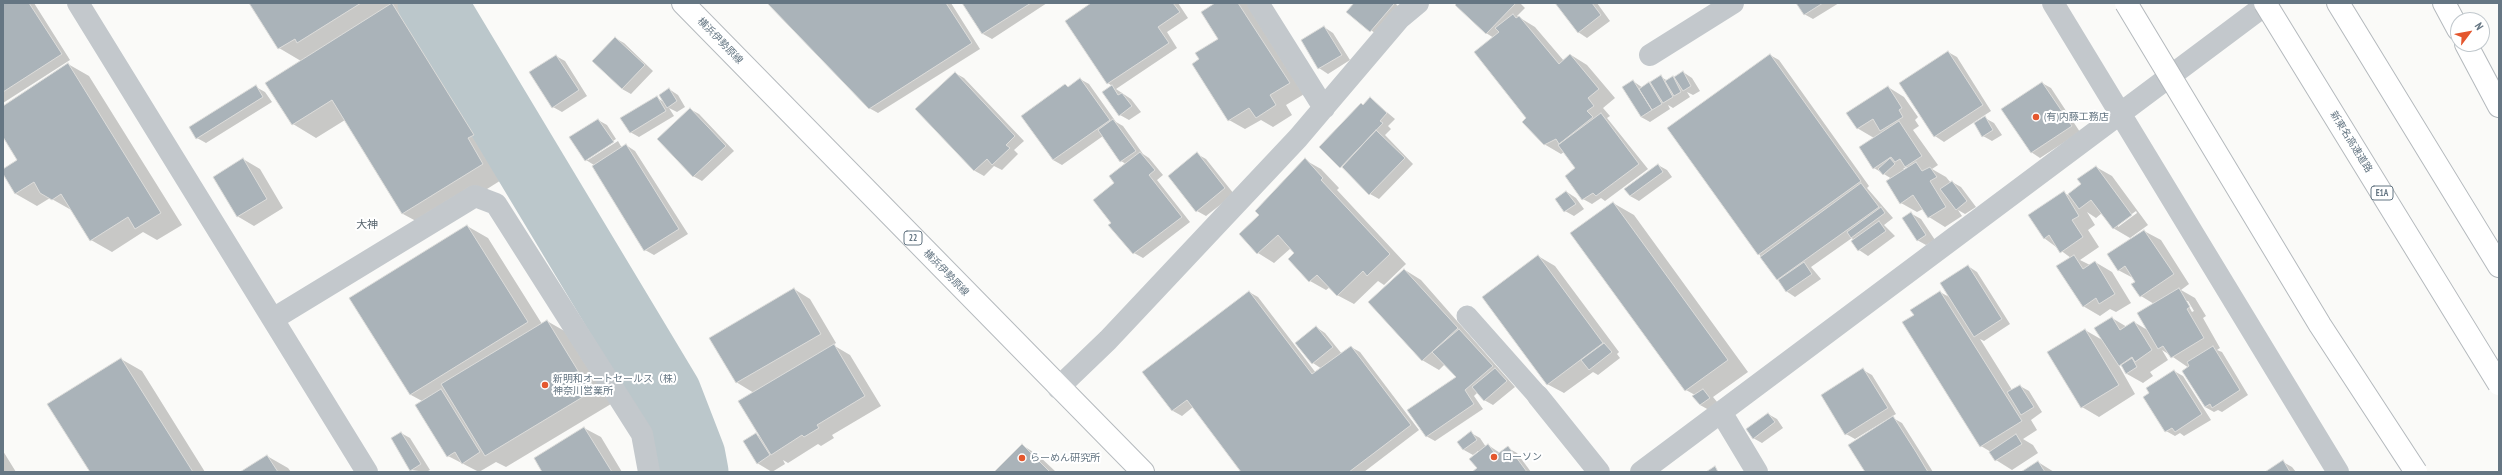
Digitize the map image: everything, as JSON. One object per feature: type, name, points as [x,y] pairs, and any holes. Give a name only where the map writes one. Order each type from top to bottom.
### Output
[{"type":"main road","name":"横浜伊勢原線","points":[[683,3],[1139,470]]},
{"type":"main road","points":[[2126,3],[2316,319],[2416,472]]},
{"type":"main road","name":"新東名高速道路","points":[[2267,3],[2499,384]]},
{"type":"main road","points":[[2338,3],[2499,266]]},
{"type":"main road","points":[[2444,3],[2450,14]]},
{"type":"main road","points":[[2470,52],[2499,106]]},
{"type":"street","points":[[78,3],[367,472]]},
{"type":"street","points":[[1258,3],[1324,108]]},
{"type":"street","points":[[1058,388],[1108,340],[1324,108],[1400,18],[1418,3]]},
{"type":"street","points":[[1650,55],[1733,3]]},
{"type":"street","points":[[2053,3],[2338,472]]},
{"type":"street","points":[[1641,472],[2267,3]]},
{"type":"street","points":[[273,319],[475,196],[496,204],[642,434],[649,472]]},
{"type":"street","points":[[1538,396],[1599,472]]},
{"type":"street","points":[[1721,412],[1757,472]]},
{"type":"lane","points":[[1467,316],[1538,396]]},
{"type":"building","points":[[3,3],[29,3],[62,54],[3,92]]},
{"type":"building","points":[[249,3],[361,3],[297,43],[295,39],[278,49]]},
{"type":"building","points":[[392,3],[474,135],[468,138],[483,164],[402,214],[332,100],[292,125],[265,83]]},
{"type":"building","points":[[767,3],[946,3],[972,43],[869,109]]},
{"type":"building","points":[[962,3],[1031,3],[982,34]]},
{"type":"building","points":[[1091,3],[1173,3],[1180,12],[1158,27],[1169,43],[1107,84],[1065,21]]},
{"type":"building","points":[[1215,3],[1238,3],[1290,83],[1270,95],[1276,105],[1256,118],[1249,108],[1228,121],[1192,64],[1199,59],[1195,53],[1218,39],[1201,12]]},
{"type":"building","points":[[1354,3],[1394,4],[1370,32],[1346,12]]},
{"type":"building","points":[[1457,3],[1516,3],[1486,34],[1455,5]]},
{"type":"building","points":[[1555,3],[1592,3],[1601,15],[1578,33]]},
{"type":"building","points":[[1796,3],[1823,3],[1804,15]]},
{"type":"building","points":[[1513,14],[1516,18],[1519,16],[1559,64],[1570,54],[1599,89],[1588,98],[1594,106],[1587,111],[1593,117],[1559,144],[1556,139],[1544,145],[1522,122],[1526,118],[1474,52],[1499,32],[1495,28]]},
{"type":"building","points":[[1324,26],[1342,55],[1318,69],[1301,40]]},
{"type":"building","points":[[615,37],[645,65],[622,89],[592,61]]},
{"type":"building","points":[[1948,51],[1983,105],[1934,137],[1899,83]]},
{"type":"building","points":[[1770,54],[1861,181],[1758,255],[1667,128]]},
{"type":"building","points":[[556,55],[579,90],[552,108],[529,72]]},
{"type":"building","points":[[68,63],[161,213],[135,229],[128,217],[90,241],[61,194],[52,200],[40,193],[34,182],[15,194],[3,174],[3,169],[17,160],[3,137],[3,106]]},
{"type":"building","points":[[1683,71],[1691,86],[1683,91],[1674,77]]},
{"type":"building","points":[[955,72],[1015,136],[1006,145],[1010,148],[992,165],[987,159],[974,171],[915,109]]},
{"type":"building","points":[[1661,75],[1673,97],[1663,103],[1650,82]]},
{"type":"building","points":[[1673,76],[1681,92],[1674,96],[1665,81]]},
{"type":"building","points":[[1080,78],[1110,120],[1053,160],[1021,116],[1065,84],[1068,87]]},
{"type":"building","points":[[1633,80],[1652,110],[1641,117],[1622,87]]},
{"type":"building","points":[[1649,82],[1662,104],[1652,110],[1639,89]]},
{"type":"building","name":"(有)内藤工務店","points":[[2042,82],[2072,126],[2031,153],[2001,109]]},
{"type":"building","points":[[256,85],[263,97],[196,139],[189,127]]},
{"type":"building","points":[[1112,85],[1118,95],[1122,93],[1132,106],[1119,116],[1102,92]]},
{"type":"building","points":[[1888,86],[1902,108],[1899,110],[1903,117],[1880,131],[1873,119],[1857,129],[1846,113]]},
{"type":"building","points":[[669,88],[677,101],[667,108],[659,95]]},
{"type":"building","points":[[657,96],[666,111],[630,133],[620,118]]},
{"type":"building","points":[[1370,97],[1387,113],[1380,121],[1383,123],[1340,168],[1319,147],[1361,103],[1363,105]]},
{"type":"building","points":[[690,108],[726,146],[693,177],[657,139]]},
{"type":"building","points":[[1601,113],[1639,164],[1596,196],[1593,193],[1582,200],[1565,176],[1575,168],[1558,145]]},
{"type":"building","points":[[1985,116],[1993,130],[1982,137],[1974,123]]},
{"type":"building","points":[[598,119],[614,142],[585,161],[569,137]]},
{"type":"building","points":[[1113,119],[1136,151],[1120,162],[1098,130]]},
{"type":"building","points":[[1899,121],[1922,156],[1905,167],[1900,159],[1895,162],[1891,157],[1873,169],[1859,147]]},
{"type":"building","points":[[1376,130],[1405,158],[1369,195],[1342,167]]},
{"type":"building","points":[[626,144],[679,229],[644,251],[592,166]]},
{"type":"building","points":[[1140,152],[1155,170],[1149,175],[1182,217],[1133,254],[1108,225],[1111,223],[1093,200],[1114,183],[1109,176]]},
{"type":"building","points":[[1197,152],[1225,188],[1196,212],[1168,176]]},
{"type":"building","points":[[243,158],[267,199],[237,217],[213,177]]},
{"type":"building","points":[[1305,158],[1323,178],[1321,180],[1390,254],[1367,276],[1363,271],[1337,296],[1317,275],[1309,282],[1288,259],[1294,253],[1278,235],[1257,254],[1239,234],[1259,215],[1255,211]]},
{"type":"building","points":[[1890,158],[1895,164],[1883,175],[1878,169]]},
{"type":"building","points":[[1916,162],[1922,171],[1930,167],[1937,177],[1930,181],[1946,207],[1928,218],[1913,195],[1900,204],[1886,181]]},
{"type":"building","points":[[1658,164],[1663,172],[1630,196],[1624,189]]},
{"type":"building","points":[[2096,166],[2132,215],[2113,229],[2091,200],[2079,209],[2068,194],[2081,184],[2077,179]]},
{"type":"building","points":[[1952,181],[1967,201],[1956,210],[1940,189]]},
{"type":"building","points":[[1861,183],[1879,207],[1777,280],[1760,257]]},
{"type":"building","points":[[1566,191],[1576,204],[1564,212],[1555,199]]},
{"type":"building","points":[[2064,191],[2079,216],[2072,220],[2083,237],[2060,253],[2049,235],[2044,239],[2028,215]]},
{"type":"building","points":[[1613,202],[1728,360],[1685,391],[1570,233]]},
{"type":"building","points":[[1881,207],[1885,213],[1851,238],[1847,232]]},
{"type":"building","points":[[1911,212],[1926,235],[1917,241],[1902,218]]},
{"type":"building","points":[[1879,221],[1886,231],[1858,251],[1851,241]]},
{"type":"building","points":[[467,225],[528,322],[410,395],[349,298]]},
{"type":"building","points":[[2144,230],[2174,274],[2140,297],[2131,284],[2135,282],[2125,266],[2118,271],[2107,254]]},
{"type":"building","points":[[1538,255],[1603,343],[1547,385],[1482,297]]},
{"type":"building","points":[[2074,255],[2083,269],[2095,261],[2115,294],[2099,304],[2096,298],[2083,307],[2056,266]]},
{"type":"building","points":[[1804,262],[1812,274],[1786,292],[1778,280]]},
{"type":"building","points":[[1968,265],[2002,319],[1974,337],[1940,283]]},
{"type":"building","points":[[1404,269],[1458,328],[1422,361],[1368,302]]},
{"type":"building","points":[[794,288],[821,334],[736,383],[709,338]]},
{"type":"building","points":[[2179,288],[2190,307],[2187,309],[2204,338],[2171,358],[2163,346],[2158,349],[2137,313]]},
{"type":"building","points":[[1249,291],[1312,374],[1351,346],[1411,425],[1349,472],[1241,472],[1187,400],[1172,411],[1142,372]]},
{"type":"building","points":[[1940,291],[2022,421],[1980,447],[1902,322],[1914,315],[1910,310]]},
{"type":"building","points":[[2112,317],[2120,330],[2134,321],[2152,350],[2135,362],[2132,357],[2119,366],[2094,328]]},
{"type":"building","points":[[547,320],[591,392],[485,456],[441,384]]},
{"type":"building","points":[[1316,326],[1333,347],[1312,364],[1295,343]]},
{"type":"building","points":[[1459,329],[1493,366],[1465,390],[1474,404],[1426,437],[1407,410],[1456,377],[1432,352]]},
{"type":"building","points":[[2085,329],[2119,385],[2081,408],[2047,352]]},
{"type":"building","points":[[1604,343],[1612,352],[1589,370],[1581,360]]},
{"type":"building","points":[[834,344],[865,396],[817,425],[819,428],[804,437],[802,435],[771,455],[738,401]]},
{"type":"building","points":[[2213,346],[2240,390],[2212,408],[2210,404],[2205,407],[2182,371],[2189,366],[2187,362]]},
{"type":"building","points":[[121,358],[193,472],[90,472],[47,404]]},
{"type":"building","points":[[2132,358],[2137,367],[2126,374],[2121,365]]},
{"type":"building","points":[[1495,368],[1507,381],[1484,401],[1472,387]]},
{"type":"building","points":[[1863,368],[1888,408],[1845,435],[1821,395]]},
{"type":"building","points":[[2174,370],[2202,414],[2175,432],[2172,428],[2165,432],[2143,397],[2149,393],[2146,388]]},
{"type":"building","points":[[2020,385],[2034,407],[2021,415],[2007,392]]},
{"type":"building","points":[[441,389],[480,452],[462,464],[455,452],[447,457],[415,405]]},
{"type":"building","points":[[1703,389],[1710,398],[1700,405],[1692,396]]},
{"type":"building","points":[[1768,413],[1775,422],[1753,439],[1746,429]]},
{"type":"building","points":[[1893,416],[1928,472],[1865,472],[1848,445]]},
{"type":"building","points":[[584,427],[612,472],[542,472],[534,458]]},
{"type":"building","points":[[1471,431],[1477,440],[1463,450],[1457,442]]},
{"type":"building","points":[[401,432],[421,464],[410,471],[391,438]]},
{"type":"building","points":[[756,433],[770,455],[757,464],[743,441]]},
{"type":"building","points":[[2016,434],[2022,444],[1995,461],[1989,452]]},
{"type":"building","name":"らーめん研究所","points":[[1022,444],[1050,472],[994,472]]},
{"type":"building","name":"ローソン","points":[[1488,444],[1496,455],[1508,446],[1527,472],[1472,472],[1477,468],[1469,459]]},
{"type":"building","points":[[267,455],[278,472],[240,472]]},
{"type":"building","points":[[2283,460],[2290,472],[2265,472]]},
{"type":"building","points":[[2038,461],[2045,472],[2021,472]]},
{"type":"building","points":[[1715,466],[1718,472],[1706,472]]},
{"type":"waterway","points":[[432,3],[667,394],[691,456],[694,472]]},
{"type":"place","name":"(有)内藤工務店","points":[[2036,117]]},
{"type":"place","name":"新明和オートセールス（株） 神奈川営業所","points":[[545,385]]},
{"type":"place","name":"ローソン","points":[[1494,457]]},
{"type":"place","name":"らーめん研究所","points":[[1022,458]]},
{"type":"district","name":"大神","points":[[367,225]]}]
